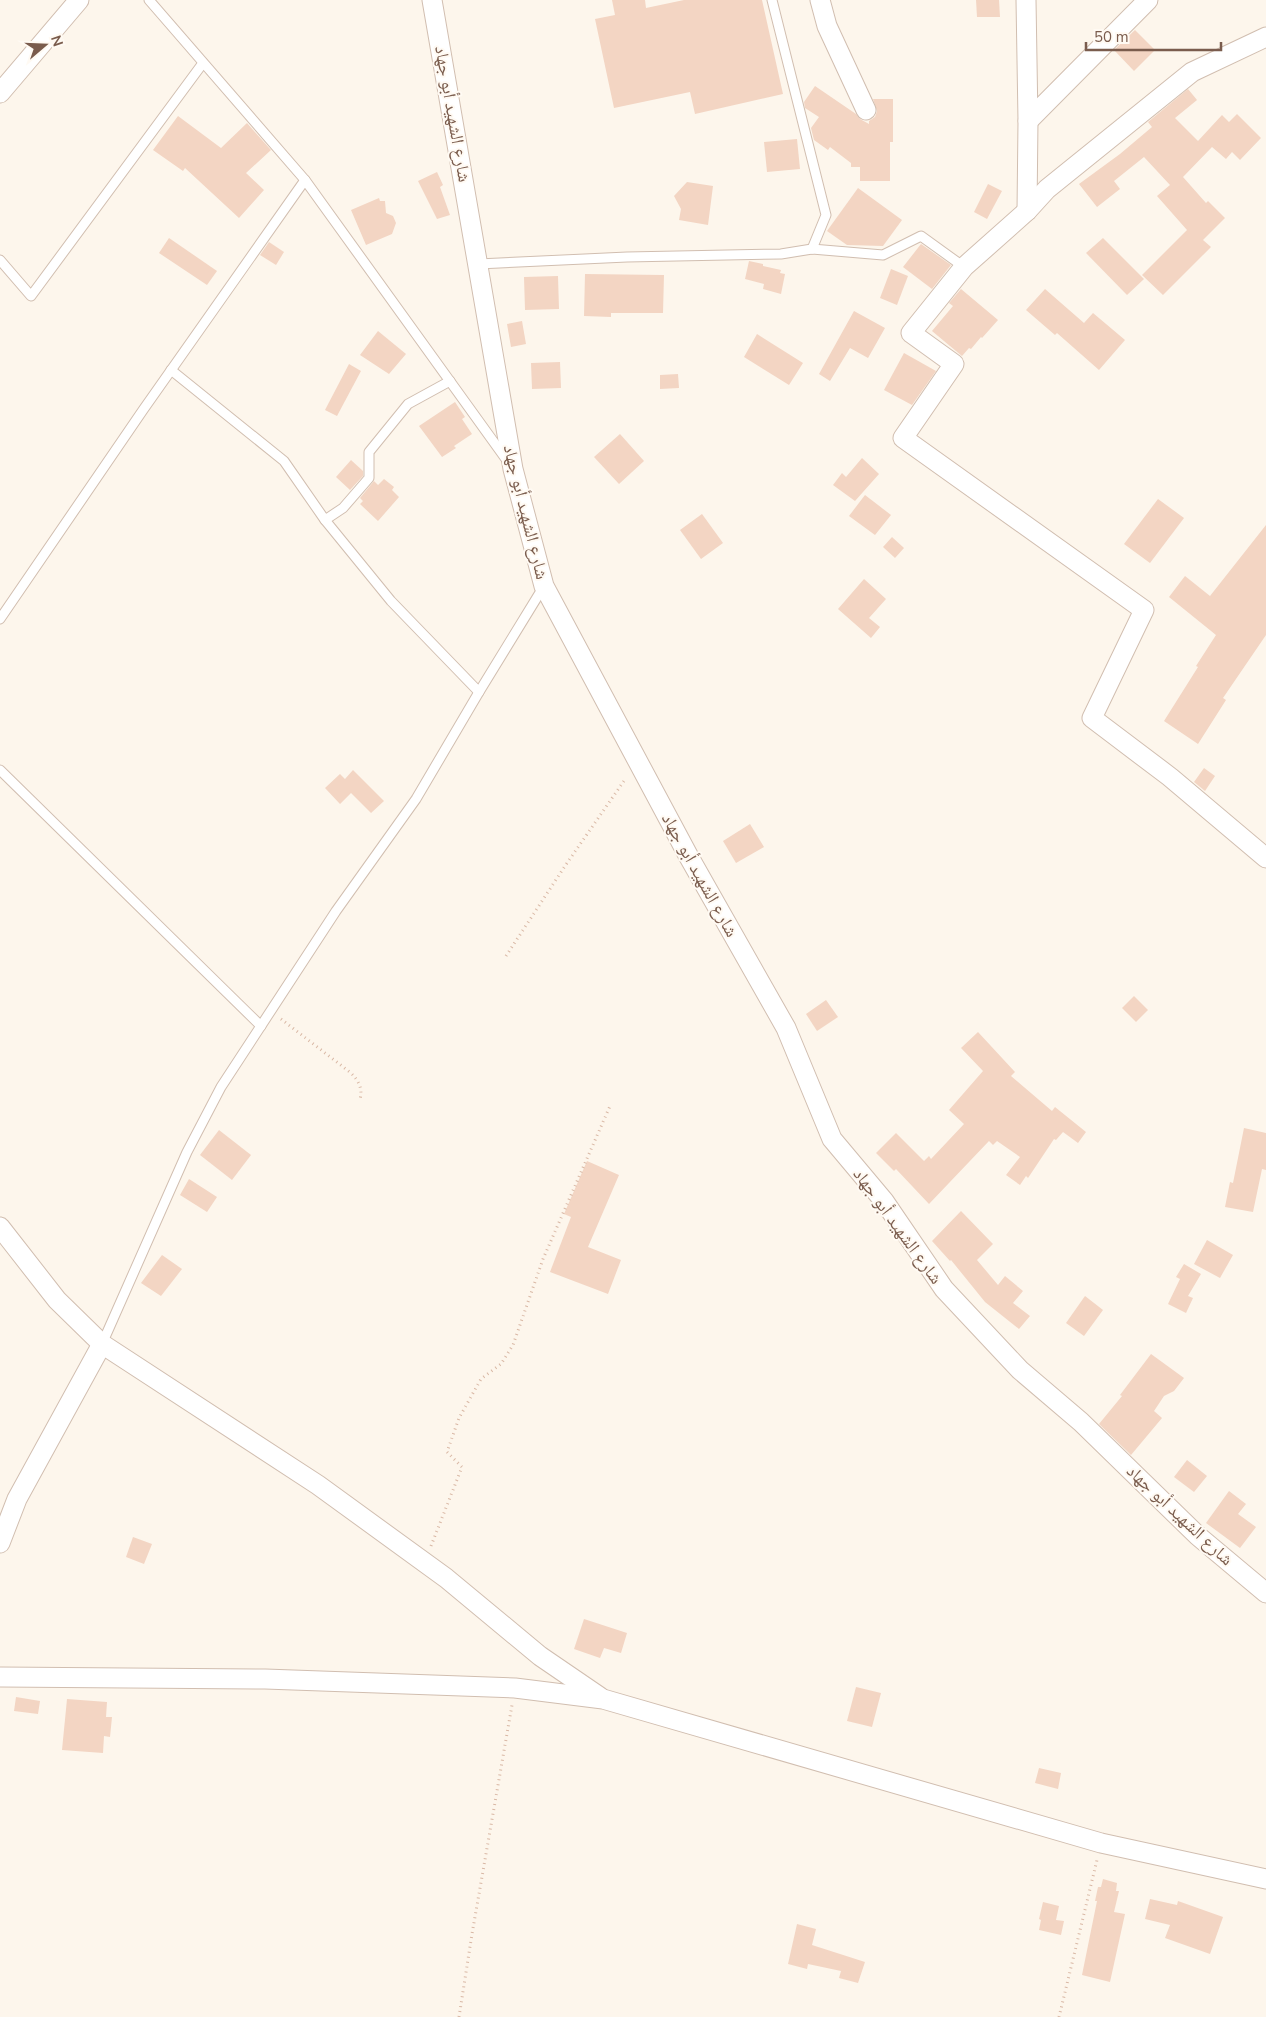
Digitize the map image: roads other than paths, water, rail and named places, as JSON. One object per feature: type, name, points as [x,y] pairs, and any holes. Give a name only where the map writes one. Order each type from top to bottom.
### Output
[{"type":"street","points":[[0,93],[79,0]]},
{"type":"street","name":"شارع الشهيد أبو جهاد","points":[[432,0],[513,469],[544,586],[688,857],[786,1028],[832,1139],[884,1201],[944,1289],[1020,1370],[1081,1422],[1198,1536],[1266,1593]]},
{"type":"street","points":[[820,0],[827,26],[866,110]]},
{"type":"street","points":[[1026,0],[1027,212]]},
{"type":"street","points":[[1028,121],[1148,0]]},
{"type":"street","points":[[1266,36],[1192,72],[1046,189],[1027,212],[964,267],[911,333],[954,364],[903,438],[1144,610],[1092,718],[1170,777],[1266,858]]},
{"type":"street","points":[[0,1227],[57,1300],[102,1344],[318,1485],[424,1562],[540,1656],[602,1698]]},
{"type":"street","points":[[0,1543],[17,1499],[102,1344]]},
{"type":"street","points":[[0,1677],[265,1679],[515,1688],[602,1698],[1101,1843],[1266,1880]]},
{"type":"lane","points":[[149,0],[305,180],[513,469]]},
{"type":"lane","points":[[772,0],[826,215],[812,249]]},
{"type":"lane","points":[[0,260],[31,296],[202,63]]},
{"type":"lane","points":[[0,619],[171,370],[305,180]]},
{"type":"lane","points":[[478,264],[627,257],[781,254],[812,249],[883,255],[921,236],[964,267]]},
{"type":"lane","points":[[171,370],[284,461],[326,520],[391,600],[479,692]]},
{"type":"lane","points":[[326,520],[343,508],[369,478],[368,452],[408,404],[450,381]]},
{"type":"lane","points":[[102,1344],[187,1152],[221,1087],[336,911],[416,799],[544,586]]},
{"type":"lane","points":[[0,770],[261,1026]]}]
